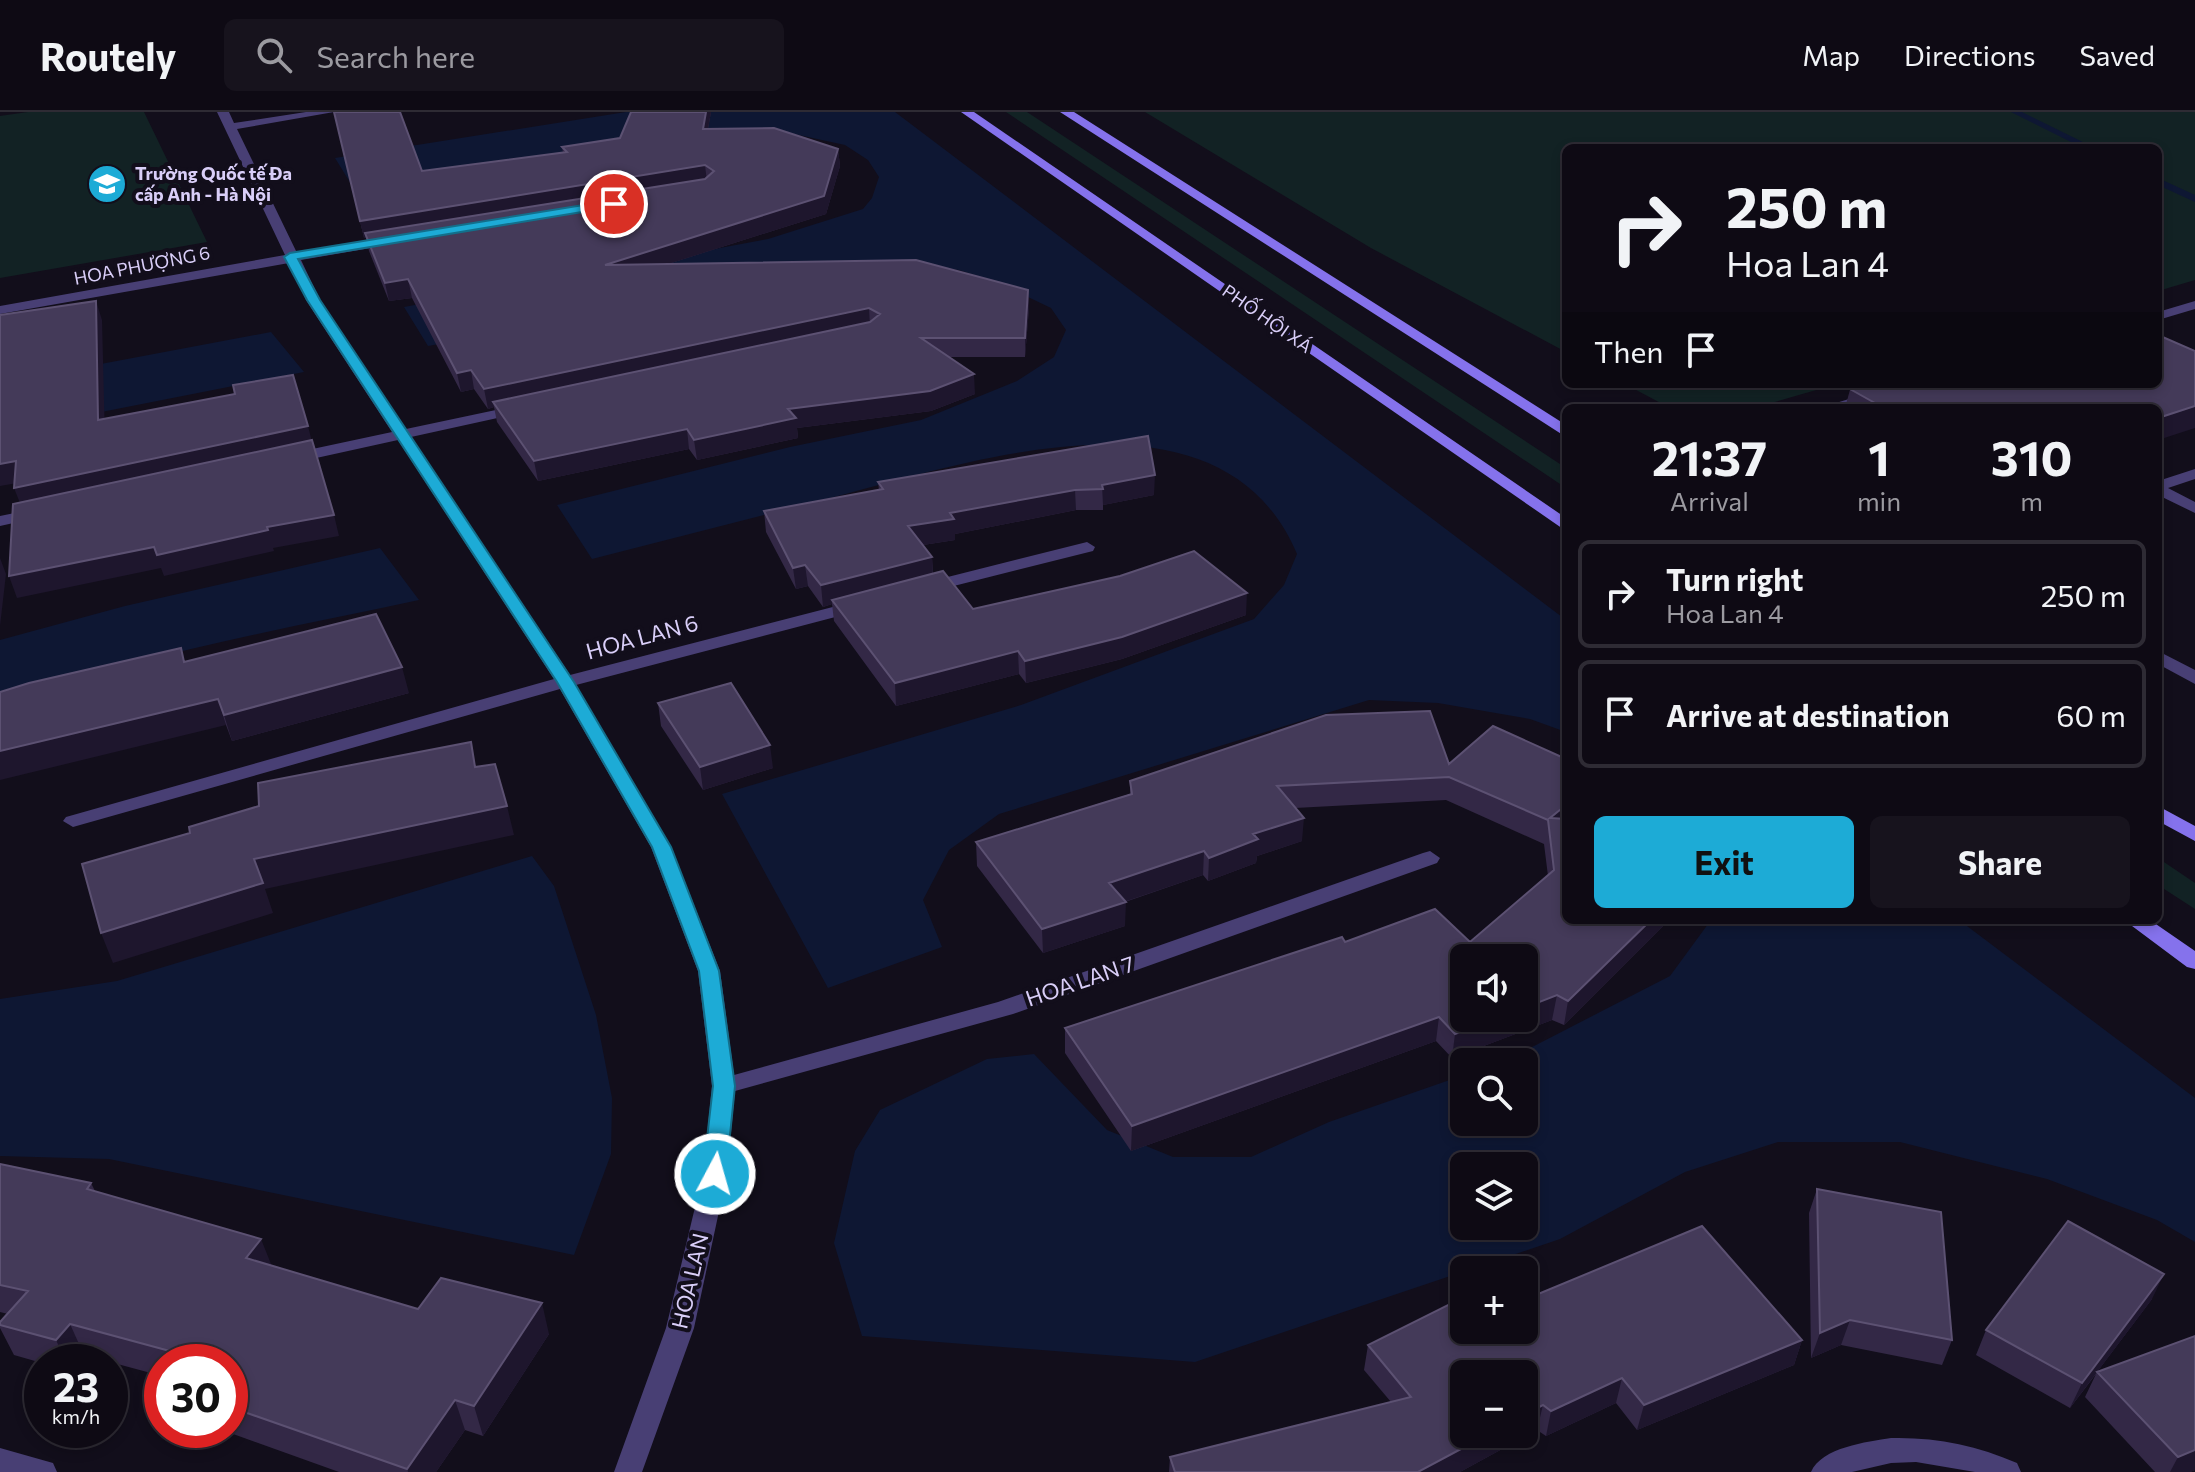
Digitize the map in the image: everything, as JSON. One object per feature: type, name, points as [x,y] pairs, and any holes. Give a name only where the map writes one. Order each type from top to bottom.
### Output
[{"type":"main road","name":"PHỐ HỘI XÁ","points":[[967,112],[1562,523]]},
{"type":"main road","points":[[1066,112],[1562,429]]},
{"type":"main road","points":[[2162,814],[2195,835]]},
{"type":"main road","points":[[2141,924],[2195,962]]},
{"type":"street","name":"HOA LAN","points":[[223,112],[313,300],[404,433],[565,682],[661,847],[709,971],[724,1086],[715,1174],[680,1328],[628,1472]]},
{"type":"street","points":[[230,127],[328,112]]},
{"type":"street","name":"HOA PHƯỢNG 6","points":[[0,310],[412,237]]},
{"type":"street","points":[[2162,315],[2195,305]]},
{"type":"street","points":[[1841,404],[1899,388]]},
{"type":"street","points":[[265,464],[539,405]]},
{"type":"street","points":[[2162,486],[2195,474]]},
{"type":"street","points":[[2162,489],[2195,508]]},
{"type":"street","points":[[0,521],[62,508]]},
{"type":"street","points":[[903,594],[1087,547]]},
{"type":"street","name":"HOA LAN 6","points":[[73,821],[565,682],[873,602]]},
{"type":"street","points":[[2162,658],[2195,678]]},
{"type":"street","name":"HOA LAN 7","points":[[724,1086],[1005,1008],[1430,858]]},
{"type":"street","points":[[1825,1472],[1842,1461],[1894,1451],[1960,1455],[1984,1460],[2007,1472]]},
{"type":"street","points":[[0,1460],[43,1472]]},
{"type":"shaded area","name":"Trường Quốc tế Đa cấp Anh - Hà Nội","points":[[28,112],[144,112],[207,242],[0,278],[0,116]]},
{"type":"shaded area","points":[[1006,112],[1027,112],[1562,465],[1562,485]]},
{"type":"shaded area","points":[[1145,112],[2195,112],[2195,280],[2162,290],[2162,144],[1562,144],[1562,350],[1371,248]]},
{"type":"shaded area","points":[[1632,388],[1823,388],[1768,404],[1662,404]]},
{"type":"shaded area","points":[[2162,861],[2195,883],[2195,909],[2162,888]]},
{"type":"water","points":[[626,112],[895,112],[1562,617],[1562,731],[1530,719],[1438,703],[1369,700],[999,814],[949,850],[923,900],[942,947],[828,988],[722,794],[1021,705],[1254,619],[1284,585],[1297,554],[1261,499],[1213,465],[1155,448],[1091,445],[1024,452],[957,465],[592,559],[557,505],[790,447],[921,420],[1017,381],[1054,357],[1066,330],[1051,308],[997,282],[959,270],[927,267],[772,284],[428,346],[404,307],[768,239],[863,209],[872,198],[879,177],[868,160],[845,145],[771,129],[356,192],[335,158]]},
{"type":"water","points":[[271,332],[304,372],[0,432],[0,383]]},
{"type":"water","points":[[380,548],[419,600],[155,658],[0,706],[0,640],[125,606]]},
{"type":"water","points":[[532,856],[554,886],[596,1015],[612,1098],[611,1154],[574,1255],[109,1159],[0,1156],[0,999],[117,981]]},
{"type":"water","points":[[1708,924],[1964,924],[2195,1098],[2195,1242],[2157,1220],[2047,1179],[1900,1142],[1778,1142],[1685,1172],[1560,1239],[1510,1256],[1450,1256],[1450,1276],[1195,1362],[862,1336],[834,1243],[855,1151],[880,1110],[987,1059],[1034,1054],[1107,1130],[1173,1157],[1251,1157],[1329,1122],[1450,1080],[1450,1136],[1538,1136],[1538,1048],[1530,1048],[1670,976]]},
{"type":"building","points":[[334,112],[400,112],[422,171],[567,152],[562,147],[620,138],[631,112],[706,112],[703,129],[774,128],[838,149],[824,196],[605,265],[916,260],[1028,290],[1025,338],[921,338],[974,374],[930,391],[788,409],[796,418],[694,440],[687,429],[534,461],[493,402],[870,322],[880,314],[869,308],[484,389],[471,370],[457,373],[408,279],[385,283],[365,233],[705,179],[714,171],[705,165],[360,221]]},
{"type":"building","points":[[96,301],[98,420],[235,394],[233,385],[293,375],[308,426],[14,488],[16,461],[0,464],[0,315]]},
{"type":"building","points":[[2162,337],[2195,351],[2195,406],[2162,417],[2162,404],[1877,404],[1850,389],[2162,388]]},
{"type":"building","points":[[1148,436],[1155,475],[1102,485],[1103,489],[1075,490],[950,513],[954,519],[908,526],[932,557],[821,585],[805,565],[793,568],[764,511],[883,489],[878,482]]},
{"type":"building","points":[[312,440],[334,515],[267,527],[268,530],[157,555],[154,547],[9,576],[13,504]]},
{"type":"building","points":[[1194,551],[1247,593],[1122,637],[1025,661],[1018,651],[895,683],[832,600],[943,571],[973,609],[1120,576]]},
{"type":"building","points":[[376,614],[402,667],[224,715],[218,699],[0,751],[0,692],[181,648],[184,662]]},
{"type":"building","points":[[731,683],[770,745],[700,767],[658,703]]},
{"type":"building","points":[[1430,711],[1449,764],[1493,726],[1562,757],[1562,808],[1550,818],[1562,819],[1562,924],[1647,924],[1568,1001],[1557,995],[1538,1002],[1538,944],[1450,944],[1450,1029],[1439,1017],[1132,1126],[1065,1028],[1342,937],[1345,942],[1435,909],[1470,942],[1554,870],[1548,820],[1449,777],[1277,786],[1304,818],[1253,834],[1258,839],[1209,858],[1204,851],[1109,883],[1126,902],[1042,929],[976,842],[1132,794],[1130,781],[1326,715]]},
{"type":"building","points":[[471,742],[475,767],[495,764],[507,806],[254,859],[263,883],[101,933],[82,864],[190,833],[189,827],[259,806],[258,783]]},
{"type":"building","points":[[0,1164],[91,1183],[87,1189],[261,1239],[246,1258],[418,1309],[441,1278],[542,1303],[474,1406],[455,1400],[407,1469],[248,1413],[248,1344],[144,1344],[70,1324],[56,1340],[0,1325],[28,1291],[0,1285]]},
{"type":"building","points":[[1817,1189],[1941,1212],[1952,1340],[1850,1320],[1820,1333]]},
{"type":"building","points":[[2068,1221],[2164,1274],[2082,1383],[1986,1330]]},
{"type":"building","points":[[1702,1226],[1802,1340],[1644,1405],[1622,1378],[1551,1411],[1543,1405],[1538,1408],[1538,1360],[1450,1360],[1450,1448],[1463,1448],[1418,1472],[1175,1472],[1170,1457],[1411,1397],[1368,1345],[1450,1304],[1450,1344],[1538,1344],[1538,1294]]},
{"type":"building","points":[[2195,1336],[2195,1450],[2178,1457],[2097,1372]]},
{"type":"waterway","points":[[2015,112],[2082,144]]},
{"type":"waterway","points":[[2162,183],[2195,199]]},
{"type":"place","name":"Trường Quốc tế Đa cấp Anh - Hà Nội","points":[[107,184]]},
{"type":"route","points":[[614,204],[290,257],[313,300],[404,433],[565,682],[661,847],[709,971],[724,1086],[715,1174]]}]
